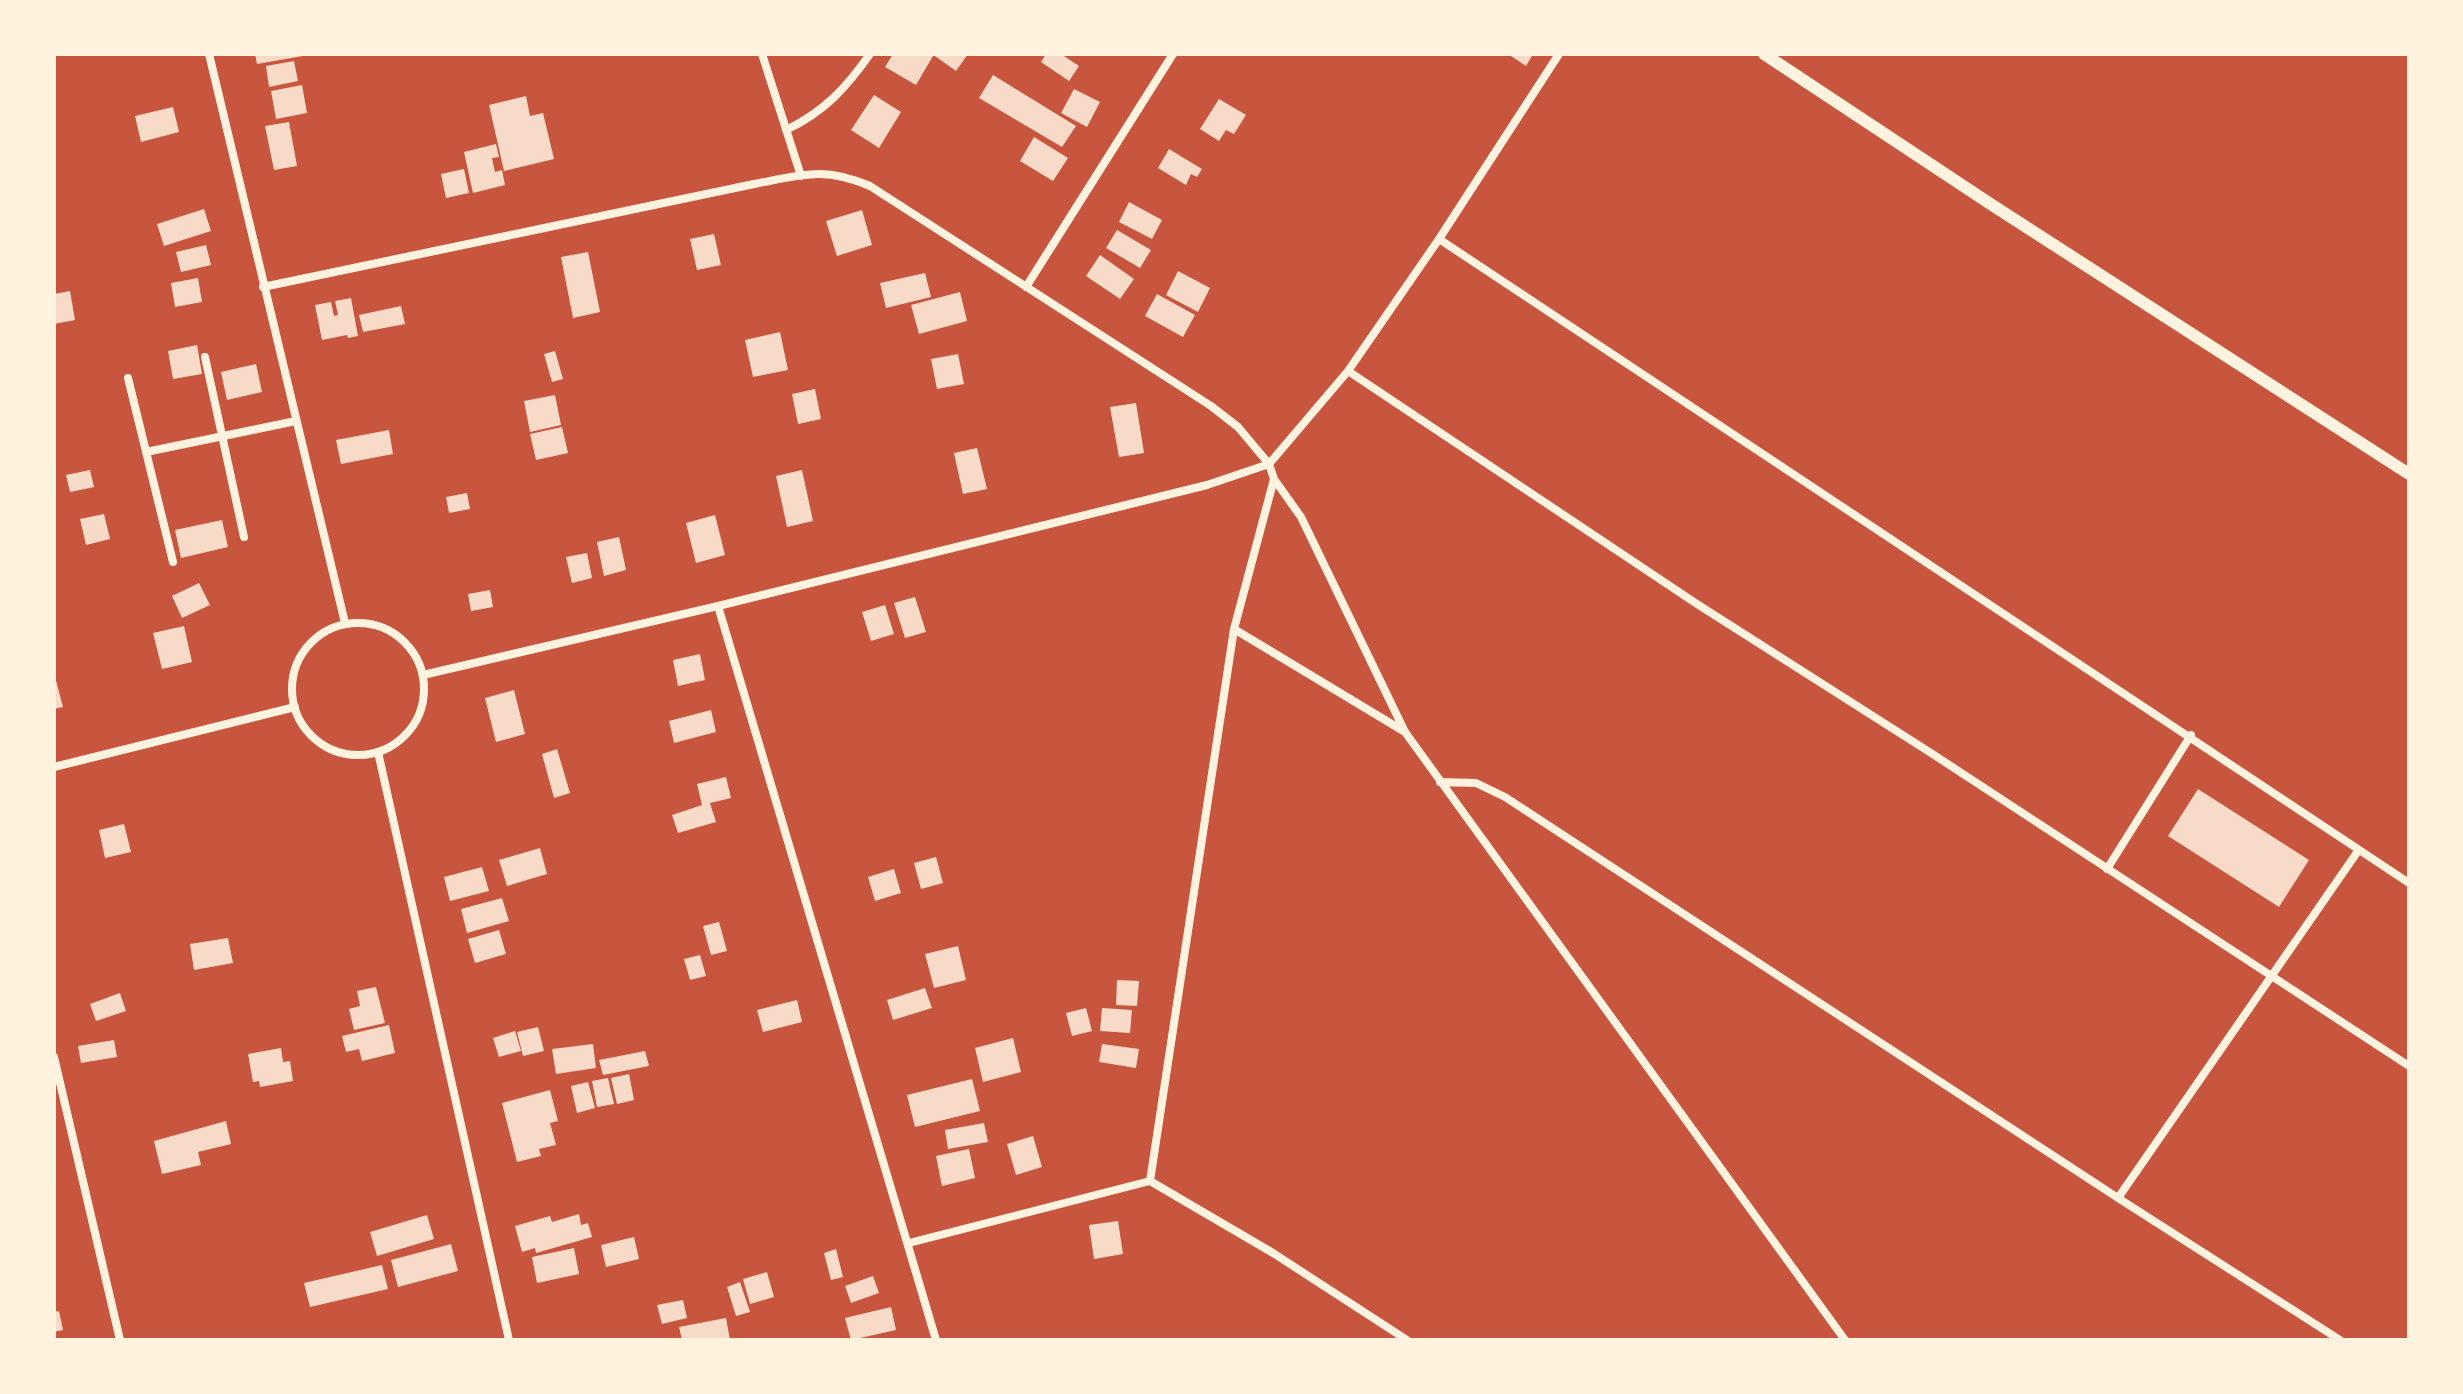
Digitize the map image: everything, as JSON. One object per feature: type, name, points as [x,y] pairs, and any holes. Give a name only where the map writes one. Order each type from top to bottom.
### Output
[{"type":"street","points":[[209,54],[345,623]]},
{"type":"street","points":[[762,54],[801,176]]},
{"type":"street","points":[[786,130],[827,106],[846,87],[870,54]]},
{"type":"street","points":[[1026,287],[1173,54]]},
{"type":"street","points":[[423,675],[718,606],[1207,485],[1269,464],[1348,371],[1439,239],[1559,54]]},
{"type":"street","points":[[1764,54],[2409,474]]},
{"type":"street","points":[[263,287],[825,173],[849,177],[870,186],[1211,406],[1238,427],[1269,464],[1274,479],[1301,517],[1405,732],[1845,1340]]},
{"type":"street","points":[[1439,239],[2191,735],[2409,883]]},
{"type":"street","points":[[205,357],[244,537]]},
{"type":"street","points":[[1348,371],[1697,604],[2409,1066]]},
{"type":"street","points":[[128,378],[173,562]]},
{"type":"street","points":[[146,452],[296,421]]},
{"type":"street","points":[[1150,1181],[1234,629],[1274,479]]},
{"type":"street","points":[[718,606],[936,1340]]},
{"type":"street","points":[[366,622],[386,628],[403,639],[416,656],[423,675],[424,695],[420,714],[410,731],[396,744],[378,752],[357,755],[336,752],[318,742],[304,726],[295,707],[292,686],[297,664],[308,645],[325,631],[345,623],[366,622]]},
{"type":"street","points":[[1234,629],[1405,732]]},
{"type":"street","points":[[54,767],[295,707]]},
{"type":"street","points":[[2107,869],[2191,735]]},
{"type":"street","points":[[378,752],[509,1340]]},
{"type":"street","points":[[1440,782],[1476,783],[1505,797],[2340,1340]]},
{"type":"street","points":[[2118,1198],[2358,851]]},
{"type":"street","points":[[54,1057],[120,1340]]},
{"type":"street","points":[[909,1243],[1150,1181],[1273,1253],[1407,1340]]},
{"type":"building","points":[[255,54],[303,54],[303,56],[257,64]]},
{"type":"building","points":[[893,54],[933,56],[916,85],[885,67]]},
{"type":"building","points":[[932,54],[968,54],[956,71]]},
{"type":"building","points":[[1046,54],[1061,54],[1079,66],[1069,81],[1041,62]]},
{"type":"building","points":[[1508,54],[1533,54],[1526,66]]},
{"type":"building","points":[[294,61],[298,81],[269,87],[266,66]]},
{"type":"building","points":[[993,75],[1076,126],[1062,147],[979,98]]},
{"type":"building","points":[[302,85],[307,113],[276,119],[271,91]]},
{"type":"building","points":[[1074,89],[1100,102],[1087,127],[1061,113]]},
{"type":"building","points":[[874,95],[901,112],[879,148],[851,130]]},
{"type":"building","points":[[526,96],[530,116],[543,113],[554,159],[504,171],[489,105]]},
{"type":"building","points":[[1219,99],[1246,115],[1234,134],[1226,130],[1219,141],[1200,129]]},
{"type":"building","points":[[173,107],[179,132],[141,142],[135,116]]},
{"type":"building","points":[[289,122],[297,166],[274,170],[265,126]]},
{"type":"building","points":[[1034,137],[1068,158],[1053,181],[1020,161]]},
{"type":"building","points":[[496,144],[499,157],[492,158],[495,172],[502,170],[505,185],[473,193],[464,152]]},
{"type":"building","points":[[1169,149],[1202,169],[1197,177],[1191,174],[1186,185],[1158,168]]},
{"type":"building","points":[[464,169],[469,193],[446,198],[441,174]]},
{"type":"building","points":[[1129,202],[1162,220],[1152,239],[1119,222]]},
{"type":"building","points":[[204,209],[211,231],[164,246],[157,224]]},
{"type":"building","points":[[862,210],[872,245],[837,256],[826,221]]},
{"type":"building","points":[[1117,230],[1151,250],[1140,268],[1106,248]]},
{"type":"building","points":[[714,234],[721,265],[697,270],[690,239]]},
{"type":"building","points":[[206,245],[211,265],[181,272],[176,252]]},
{"type":"building","points":[[588,252],[600,312],[573,318],[561,257]]},
{"type":"building","points":[[1100,255],[1134,279],[1120,299],[1086,276]]},
{"type":"building","points":[[1178,271],[1210,288],[1198,312],[1166,295]]},
{"type":"building","points":[[925,273],[931,297],[886,308],[880,283]]},
{"type":"building","points":[[198,278],[202,302],[175,307],[171,283]]},
{"type":"building","points":[[70,291],[75,320],[54,324],[54,294]]},
{"type":"building","points":[[960,292],[967,321],[919,334],[911,305]]},
{"type":"building","points":[[1157,294],[1195,315],[1183,337],[1145,316]]},
{"type":"building","points":[[351,298],[358,336],[322,340],[315,305],[331,302],[334,316],[338,315],[335,301]]},
{"type":"building","points":[[401,306],[405,324],[363,332],[359,315]]},
{"type":"building","points":[[780,332],[788,370],[753,377],[745,340]]},
{"type":"building","points":[[197,345],[202,374],[173,379],[168,351]]},
{"type":"building","points":[[555,351],[563,379],[552,382],[544,354]]},
{"type":"building","points":[[958,354],[964,384],[937,389],[931,359]]},
{"type":"building","points":[[256,364],[262,392],[227,400],[221,372]]},
{"type":"building","points":[[815,389],[821,419],[798,424],[792,394]]},
{"type":"building","points":[[555,395],[561,425],[530,432],[524,401]]},
{"type":"building","points":[[1136,403],[1144,453],[1119,457],[1110,407]]},
{"type":"building","points":[[562,427],[568,453],[536,460],[530,434]]},
{"type":"building","points":[[389,430],[393,454],[341,464],[336,440]]},
{"type":"building","points":[[977,448],[987,489],[963,494],[954,453]]},
{"type":"building","points":[[90,470],[94,487],[70,492],[66,475]]},
{"type":"building","points":[[802,470],[813,521],[787,527],[776,476]]},
{"type":"building","points":[[467,493],[470,509],[449,513],[446,497]]},
{"type":"building","points":[[104,514],[110,539],[86,545],[80,519]]},
{"type":"building","points":[[715,515],[725,555],[696,563],[686,523]]},
{"type":"building","points":[[222,520],[228,547],[181,558],[175,530]]},
{"type":"building","points":[[619,537],[626,570],[604,576],[597,542]]},
{"type":"building","points":[[587,553],[592,578],[572,583],[566,557]]},
{"type":"building","points":[[199,583],[210,605],[182,618],[172,596]]},
{"type":"building","points":[[490,590],[493,607],[471,611],[468,594]]},
{"type":"building","points":[[915,597],[926,632],[905,638],[894,603]]},
{"type":"building","points":[[885,605],[894,634],[871,641],[862,612]]},
{"type":"building","points":[[184,626],[192,662],[162,669],[153,633]]},
{"type":"building","points":[[700,654],[705,680],[678,686],[673,660]]},
{"type":"building","points":[[54,673],[63,707],[54,709]]},
{"type":"building","points":[[514,690],[525,734],[496,742],[485,698]]},
{"type":"building","points":[[711,710],[716,732],[674,743],[669,721]]},
{"type":"building","points":[[557,749],[570,793],[554,798],[542,754]]},
{"type":"building","points":[[726,777],[731,798],[710,803],[716,822],[678,833],[672,815],[702,805],[697,784]]},
{"type":"building","points":[[2198,789],[2309,860],[2279,907],[2168,836]]},
{"type":"building","points":[[124,824],[131,852],[105,858],[99,830]]},
{"type":"building","points":[[540,848],[547,874],[507,886],[499,860]]},
{"type":"building","points":[[936,857],[943,883],[921,889],[914,863]]},
{"type":"building","points":[[482,867],[489,891],[450,901],[444,877]]},
{"type":"building","points":[[894,869],[901,893],[875,901],[868,877]]},
{"type":"building","points":[[502,898],[509,921],[467,933],[461,909]]},
{"type":"building","points":[[719,922],[727,951],[711,955],[703,926]]},
{"type":"building","points":[[499,930],[506,954],[475,963],[468,939]]},
{"type":"building","points":[[228,938],[233,963],[194,970],[190,944]]},
{"type":"building","points":[[958,946],[966,980],[934,988],[925,954]]},
{"type":"building","points":[[700,955],[706,976],[690,980],[684,959]]},
{"type":"building","points":[[1117,980],[1139,981],[1137,1006],[1116,1005]]},
{"type":"building","points":[[376,987],[385,1023],[354,1030],[349,1009],[360,1006],[357,991]]},
{"type":"building","points":[[925,988],[932,1008],[893,1020],[887,1000]]},
{"type":"building","points":[[120,993],[126,1011],[96,1021],[90,1004]]},
{"type":"building","points":[[797,1000],[802,1022],[763,1032],[757,1010]]},
{"type":"building","points":[[1086,1008],[1092,1031],[1072,1036],[1066,1013]]},
{"type":"building","points":[[1102,1008],[1132,1010],[1130,1033],[1100,1031]]},
{"type":"building","points":[[389,1025],[395,1053],[362,1061],[359,1049],[346,1052],[342,1036]]},
{"type":"building","points":[[538,1027],[544,1051],[523,1056],[517,1032]]},
{"type":"building","points":[[515,1031],[521,1051],[499,1057],[493,1038]]},
{"type":"building","points":[[1013,1038],[1021,1072],[983,1082],[975,1048]]},
{"type":"building","points":[[114,1040],[117,1057],[81,1063],[78,1046]]},
{"type":"building","points":[[593,1044],[596,1068],[556,1074],[552,1049]]},
{"type":"building","points":[[1102,1044],[1139,1049],[1136,1068],[1099,1062]]},
{"type":"building","points":[[281,1048],[283,1062],[290,1061],[293,1081],[260,1087],[259,1081],[253,1082],[248,1054]]},
{"type":"building","points":[[645,1051],[649,1066],[603,1075],[599,1060]]},
{"type":"building","points":[[629,1074],[634,1100],[617,1104],[611,1078]]},
{"type":"building","points":[[608,1078],[614,1104],[597,1107],[592,1081]]},
{"type":"building","points":[[972,1079],[980,1111],[915,1127],[907,1095]]},
{"type":"building","points":[[588,1082],[595,1108],[577,1113],[571,1086]]},
{"type":"building","points":[[550,1090],[558,1121],[550,1123],[556,1145],[539,1149],[541,1156],[517,1162],[502,1103]]},
{"type":"building","points":[[226,1121],[231,1144],[198,1152],[201,1165],[162,1174],[154,1141]]},
{"type":"building","points":[[984,1123],[988,1142],[948,1149],[945,1130]]},
{"type":"building","points":[[1033,1136],[1042,1167],[1016,1175],[1007,1144]]},
{"type":"building","points":[[969,1149],[975,1178],[942,1186],[936,1156]]},
{"type":"building","points":[[579,1214],[581,1225],[588,1223],[592,1237],[536,1253],[535,1248],[522,1252],[515,1226],[550,1216],[552,1222]]},
{"type":"building","points":[[427,1215],[434,1239],[377,1256],[370,1232]]},
{"type":"building","points":[[1118,1221],[1123,1254],[1094,1259],[1089,1225]]},
{"type":"building","points":[[634,1237],[639,1259],[606,1267],[601,1245]]},
{"type":"building","points":[[451,1244],[458,1271],[398,1287],[391,1260]]},
{"type":"building","points":[[574,1248],[579,1274],[537,1283],[532,1257]]},
{"type":"building","points":[[836,1249],[843,1277],[831,1280],[824,1253]]},
{"type":"building","points":[[382,1265],[388,1289],[310,1307],[304,1283]]},
{"type":"building","points":[[767,1272],[774,1297],[750,1304],[743,1279]]},
{"type":"building","points":[[873,1276],[879,1293],[851,1303],[845,1286]]},
{"type":"building","points":[[740,1282],[750,1312],[736,1316],[727,1287]]},
{"type":"building","points":[[683,1300],[687,1318],[662,1324],[657,1305]]},
{"type":"building","points":[[891,1307],[896,1330],[851,1340],[845,1318]]},
{"type":"building","points":[[59,1311],[63,1330],[54,1332],[54,1312]]},
{"type":"building","points":[[726,1318],[730,1340],[682,1340],[679,1327]]}]
